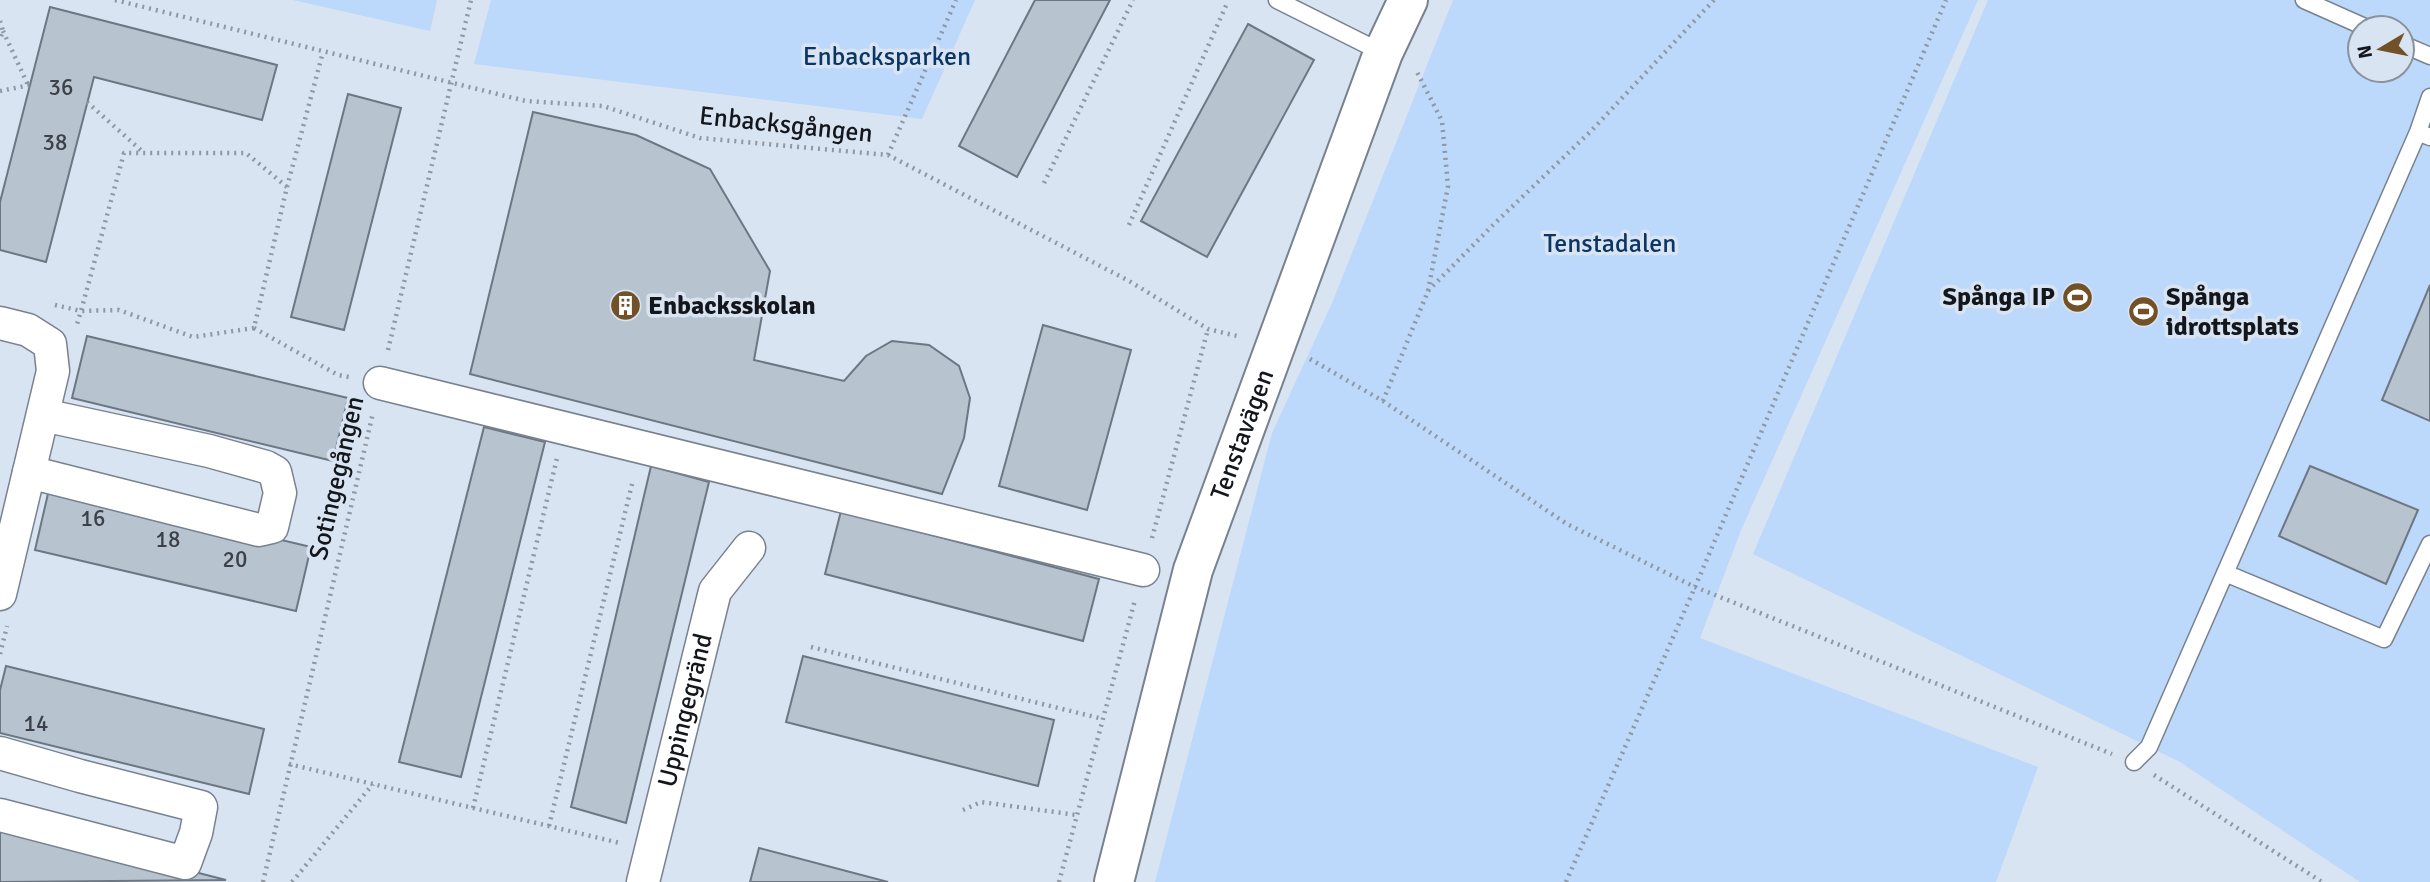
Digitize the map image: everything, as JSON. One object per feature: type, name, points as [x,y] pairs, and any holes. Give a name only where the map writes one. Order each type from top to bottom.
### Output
[{"type":"street","name":"Tenstavägen","points":[[1114,882],[1193,570],[1383,53],[1408,0]]},
{"type":"street","points":[[0,323],[28,330],[50,344],[54,371],[0,594]]},
{"type":"street","points":[[380,383],[1143,570]]},
{"type":"street","points":[[29,472],[259,530],[272,527],[280,493],[275,472],[265,467],[209,451],[43,415]]},
{"type":"street","name":"Uppingegränd","points":[[643,882],[715,591],[749,548]]},
{"type":"street","points":[[0,753],[201,807],[196,833],[185,863],[0,815]]},
{"type":"lane","points":[[1277,0],[1301,6],[1383,53]]},
{"type":"lane","points":[[2304,0],[2346,19]]},
{"type":"lane","points":[[2134,762],[2150,747],[2225,573],[2424,135],[2430,97]]},
{"type":"lane","points":[[2225,573],[2384,639],[2430,544]]},
{"type":"path","name":"Enbacksgången","points":[[115,0],[526,101],[603,106],[700,138],[888,155],[1129,281],[1208,329],[1243,338]]},
{"type":"path","name":"Sotingegången","points":[[263,882],[471,0]]},
{"type":"path","points":[[888,155],[956,0]]},
{"type":"path","points":[[1044,183],[1133,0]]},
{"type":"path","points":[[1129,225],[1228,0]]},
{"type":"path","points":[[1428,291],[1592,130],[1714,0]]},
{"type":"path","points":[[1566,882],[1946,0]]},
{"type":"path","points":[[0,21],[29,85],[0,91]]},
{"type":"path","points":[[0,39],[3,31]]},
{"type":"path","points":[[254,328],[287,187],[323,52]]},
{"type":"path","points":[[1382,401],[1428,291],[1448,186],[1442,121],[1418,71],[1383,53]]},
{"type":"path","points":[[87,102],[144,153]]},
{"type":"path","points":[[287,187],[246,153],[124,153],[80,311],[119,310],[192,337],[254,328],[338,375],[380,383]]},
{"type":"path","points":[[1310,359],[1382,401],[1567,523],[1695,587],[2134,762],[2322,882]]},
{"type":"path","points":[[472,808],[564,428]]},
{"type":"path","points":[[549,826],[587,661],[642,447]]},
{"type":"path","points":[[811,647],[1103,719]]},
{"type":"path","points":[[289,764],[651,850]]},
{"type":"path","points":[[292,882],[373,784]]},
{"type":"path","points":[[963,810],[981,802],[1077,815]]},
{"type":"green space","points":[[293,0],[437,0],[430,31]]},
{"type":"green space","name":"Enbacksparken","points":[[491,0],[975,0],[922,119],[474,64]]},
{"type":"green space","name":"Tenstadalen","points":[[1453,0],[1978,0],[1742,528],[1700,638],[2038,767],[1996,882],[1155,882],[1272,433],[1332,303]]},
{"type":"green space","name":"Spånga idrottsplats","points":[[1988,0],[2430,0],[2430,882],[2360,882],[2180,762],[1753,554]]},
{"type":"building","points":[[1035,0],[1110,0],[1017,177],[959,146]]},
{"type":"building","points":[[50,7],[277,65],[262,120],[94,77],[46,262],[0,250],[0,202]]},
{"type":"building","points":[[1248,24],[1314,60],[1207,257],[1141,221]]},
{"type":"building","points":[[348,94],[401,108],[344,330],[291,317]]},
{"type":"building","name":"Enbacksskolan","points":[[533,112],[636,135],[710,169],[770,271],[754,360],[844,381],[866,356],[892,341],[929,345],[959,366],[970,398],[964,438],[942,494],[470,374]]},
{"type":"building","points":[[2430,285],[2430,421],[2382,400]]},
{"type":"building","points":[[1043,325],[1131,350],[1087,510],[999,486]]},
{"type":"building","points":[[87,336],[348,398],[333,461],[72,398]]},
{"type":"building","points":[[484,427],[545,442],[461,777],[399,762]]},
{"type":"building","points":[[651,466],[709,482],[626,823],[571,807]]},
{"type":"building","points":[[2310,466],[2418,510],[2386,584],[2279,536]]},
{"type":"building","points":[[50,485],[311,547],[296,611],[35,550]]},
{"type":"building","points":[[841,511],[1099,579],[1083,641],[825,574]]},
{"type":"building","points":[[803,656],[1054,720],[1038,786],[786,722]]},
{"type":"building","points":[[6,666],[264,729],[249,794],[0,733],[0,690]]},
{"type":"building","points":[[0,822],[226,880],[0,882]]},
{"type":"building","points":[[759,848],[888,882],[750,882]]},
{"type":"place","name":"Spånga IP","points":[[2078,297]]},
{"type":"place","name":"Enbacksskolan","points":[[625,306]]},
{"type":"place","name":"Spånga idrottsplats","points":[[2143,312]]}]
